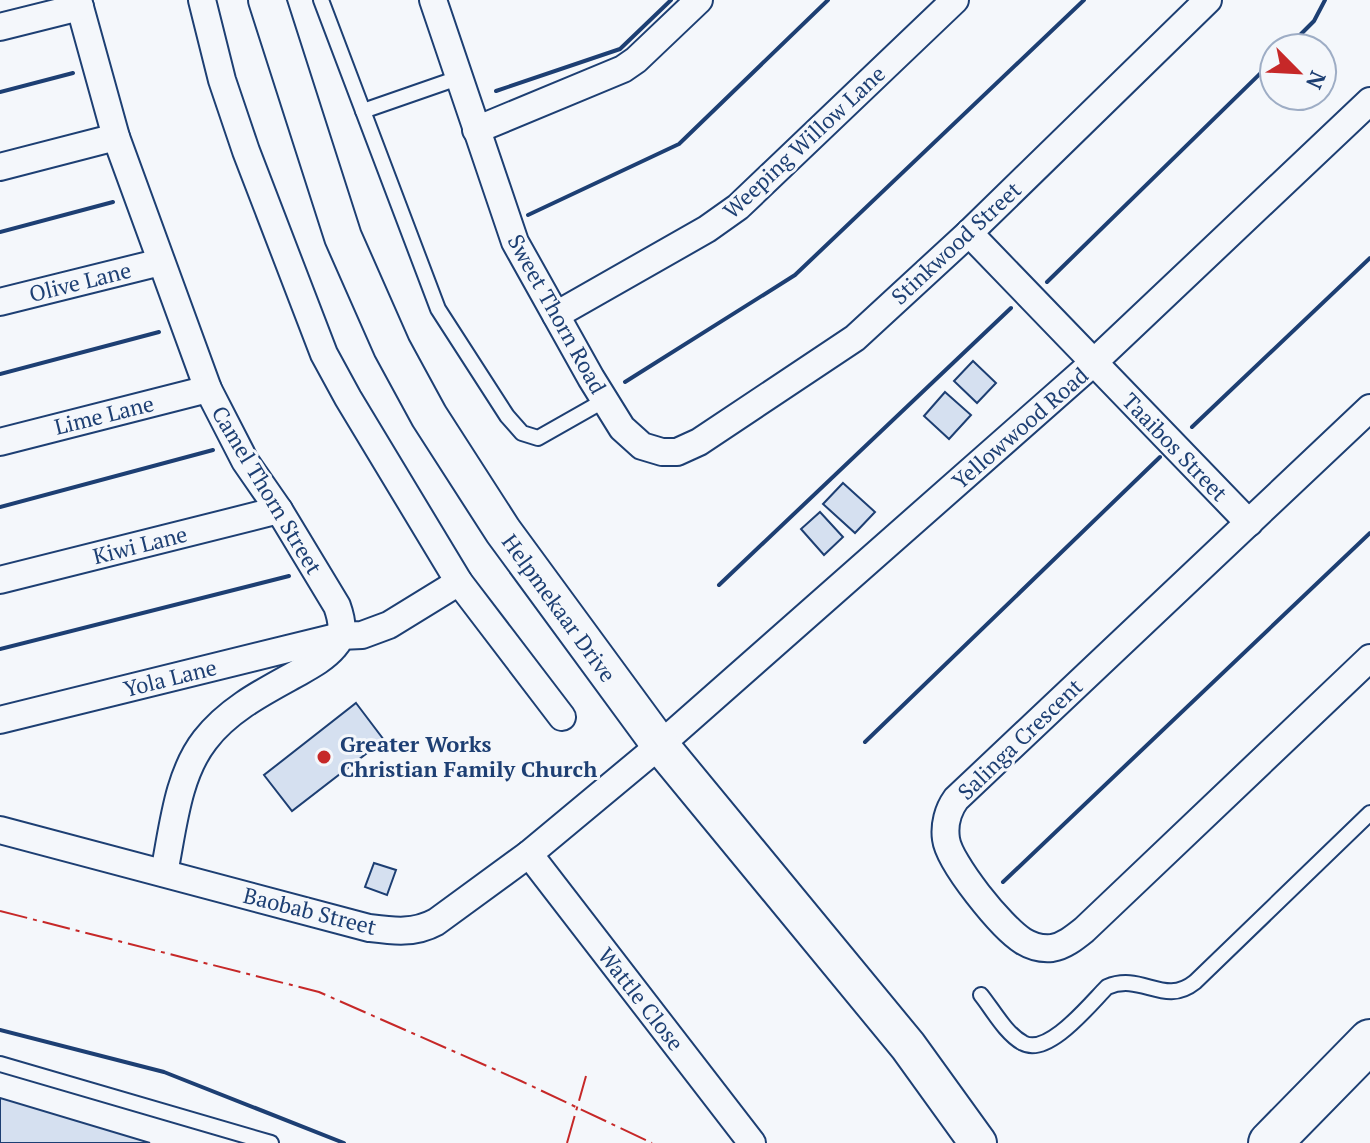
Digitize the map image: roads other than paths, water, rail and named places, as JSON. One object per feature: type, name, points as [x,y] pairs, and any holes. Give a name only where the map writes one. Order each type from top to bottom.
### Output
[{"type":"main road","points":[[1270,1143],[1370,1041]]},
{"type":"street","points":[[202,0],[222,80],[246,151],[324,354],[459,582],[562,717]]},
{"type":"street","name":"Helpmekaar Drive","points":[[267,0],[343,237],[392,348],[429,416],[503,531],[660,745],[908,1046],[978,1143]]},
{"type":"street","name":"Sweet Thorn Road","points":[[433,0],[515,242],[622,428],[634,440],[652,450],[677,452]]},
{"type":"street","points":[[476,130],[623,69],[699,0]]},
{"type":"street","name":"Weeping Willow Lane","points":[[556,315],[707,229],[738,207],[955,0]]},
{"type":"street","name":"Stinkwood Street","points":[[677,452],[699,442],[846,345],[969,233],[1208,0]]},
{"type":"street","points":[[0,27],[79,4]]},
{"type":"street","name":"Camel Thorn Street","points":[[79,4],[116,137],[208,389],[245,461],[279,510],[337,606],[341,618],[340,636]]},
{"type":"street","name":"Yellowwood Road","points":[[660,745],[1093,363],[1370,101]]},
{"type":"street","points":[[0,167],[116,137]]},
{"type":"street","name":"Taaibos Street","points":[[969,233],[1249,523]]},
{"type":"street","name":"Olive Lane","points":[[0,302],[161,262]]},
{"type":"street","name":"Lime Lane","points":[[0,442],[208,389]]},
{"type":"street","name":"Salinga Crescent","points":[[1370,408],[951,806],[946,838],[954,863],[1008,930],[1021,940],[1042,948],[1053,948],[1074,937],[1370,658]]},
{"type":"street","name":"Kiwi Lane","points":[[0,580],[279,510]]},
{"type":"street","name":"Yola Lane","points":[[0,720],[340,636],[362,635],[389,625],[459,582]]},
{"type":"street","points":[[164,873],[183,787],[207,738],[253,698],[319,660],[335,646],[340,636]]},
{"type":"street","name":"Baobab Street","points":[[0,830],[369,928],[408,931],[423,929],[444,918],[529,854],[660,745]]},
{"type":"street","name":"Wattle Close","points":[[529,854],[752,1143]]},
{"type":"lane","points":[[321,0],[429,292],[455,339],[515,425],[527,435],[544,437],[605,400]]},
{"type":"lane","points":[[363,111],[458,78]]},
{"type":"lane","points":[[981,995],[1014,1037],[1038,1047],[1058,1034],[1107,987],[1130,982],[1164,992],[1182,991],[1195,982],[1370,813]]},
{"type":"lane","points":[[0,1064],[271,1143]]},
{"type":"place","name":"Greater Works Christian Family Church","points":[[324,757]]}]
